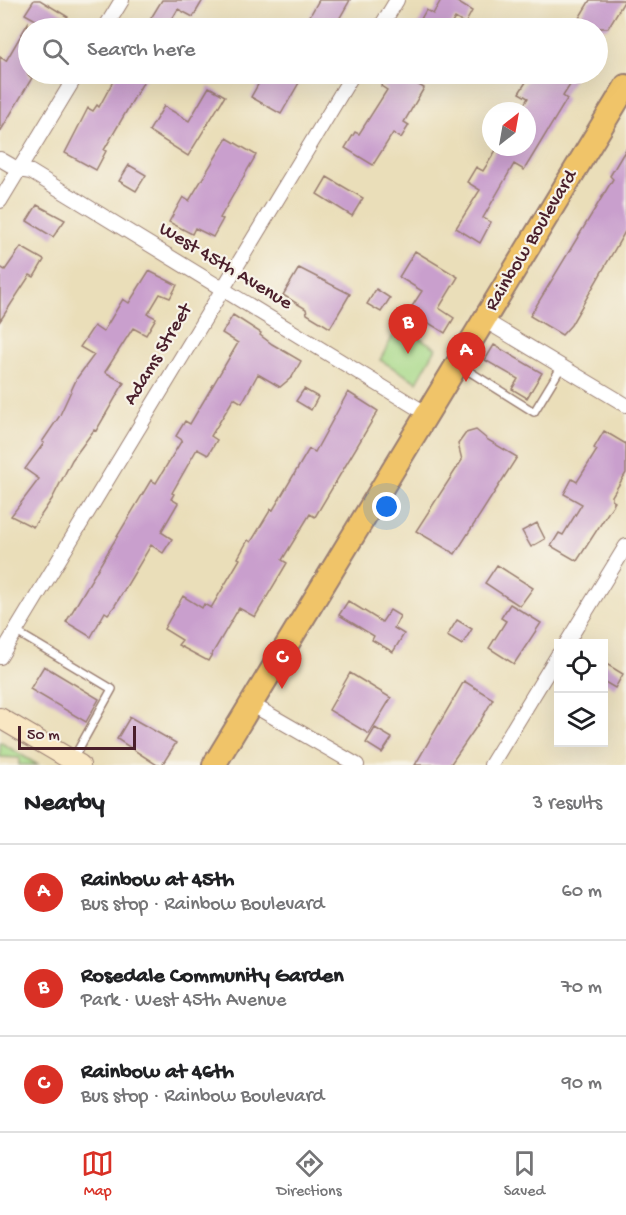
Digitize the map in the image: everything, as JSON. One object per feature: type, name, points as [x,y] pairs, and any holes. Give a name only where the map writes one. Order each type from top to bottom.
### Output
[{"type":"main road","name":"Rainbow Boulevard","points":[[214,765],[626,87]]},
{"type":"street","points":[[111,18],[122,0]]},
{"type":"street","points":[[386,18],[397,0]]},
{"type":"street","points":[[0,201],[71,84]]},
{"type":"street","name":"Adams Street","points":[[0,657],[346,84]]},
{"type":"street","name":"West 45th Avenue","points":[[0,159],[19,170],[31,172],[428,414]]},
{"type":"street","points":[[484,320],[626,405]]},
{"type":"street","points":[[569,639],[626,546]]},
{"type":"street","points":[[490,765],[554,661]]},
{"type":"street","points":[[251,704],[357,765]]},
{"type":"street","points":[[0,718],[76,763]]},
{"type":"lane","points":[[457,364],[534,412],[562,366]]},
{"type":"lane","points":[[15,632],[112,689],[76,763]]},
{"type":"green space","points":[[399,325],[436,348],[417,382],[380,360]]},
{"type":"green space","points":[[0,742],[38,765],[19,765],[19,758],[0,757]]},
{"type":"building","points":[[34,0],[40,0],[68,17],[32,18],[25,14]]},
{"type":"building","points":[[162,0],[203,0],[193,17],[178,9],[173,18],[151,18]]},
{"type":"building","points":[[319,0],[350,0],[340,18],[309,18]]},
{"type":"building","points":[[441,0],[454,0],[472,11],[468,18],[422,18],[426,10],[433,14]]},
{"type":"building","points":[[590,0],[625,0],[608,28],[608,18],[579,18]]},
{"type":"building","points":[[18,40],[18,84],[28,84],[0,132],[0,57],[6,61]]},
{"type":"building","points":[[112,84],[142,84],[104,150],[106,151],[96,170],[65,153],[88,108],[93,111],[97,105],[99,107]]},
{"type":"building","points":[[258,84],[298,84],[281,114],[251,97]]},
{"type":"building","points":[[382,84],[417,84],[424,88],[404,122],[409,125],[401,138],[393,133],[373,165],[345,148],[355,132],[359,134],[387,90],[381,86]]},
{"type":"building","points":[[525,84],[571,84],[563,96],[567,99],[536,150],[536,102],[526,102],[528,98],[519,93]]},
{"type":"building","points":[[209,87],[225,96],[188,156],[149,131],[164,106],[189,121]]},
{"type":"building","points":[[227,138],[256,155],[220,218],[223,219],[213,237],[195,228],[192,234],[169,222],[183,197],[189,201]]},
{"type":"building","points":[[626,149],[626,230],[571,325],[562,335],[530,316],[613,179],[610,176]]},
{"type":"building","points":[[492,156],[532,156],[524,170],[514,164],[483,218],[491,222],[480,243],[456,228],[480,190],[467,182],[476,167],[483,171]]},
{"type":"building","points":[[129,165],[146,175],[136,191],[119,181]]},
{"type":"building","points":[[327,177],[363,198],[352,216],[317,194]]},
{"type":"building","points":[[37,205],[65,220],[53,237],[27,221]]},
{"type":"building","points":[[21,247],[44,260],[34,277],[30,275],[0,321],[0,267],[5,270]]},
{"type":"building","points":[[415,251],[458,277],[439,308],[454,318],[445,333],[409,311],[422,291],[399,277]]},
{"type":"building","points":[[299,268],[350,294],[330,328],[283,295]]},
{"type":"building","points":[[149,271],[177,285],[170,298],[160,294],[148,314],[156,318],[146,335],[133,328],[105,372],[124,383],[96,431],[94,430],[72,460],[52,499],[33,527],[11,516],[39,479],[25,469],[44,443],[42,442],[59,417],[77,378],[94,355],[80,347],[94,326],[103,332],[123,299],[129,303]]},
{"type":"building","points":[[376,289],[390,298],[381,312],[367,304]]},
{"type":"building","points":[[233,315],[261,333],[260,335],[272,344],[301,361],[292,377],[280,387],[258,374],[242,403],[234,398],[211,436],[217,440],[208,455],[197,449],[172,493],[174,494],[171,499],[178,503],[161,532],[172,539],[163,553],[151,545],[114,607],[108,614],[105,612],[91,637],[66,622],[151,480],[156,483],[182,440],[176,436],[185,421],[190,424],[238,343],[222,333]]},
{"type":"building","points":[[494,345],[542,373],[527,398],[512,389],[518,379],[485,360]]},
{"type":"building","points":[[304,389],[318,397],[311,410],[296,401]]},
{"type":"building","points":[[348,392],[378,411],[315,517],[310,514],[282,560],[287,563],[255,617],[239,608],[208,661],[178,645],[182,640],[164,629],[183,596],[202,608],[204,604],[211,608],[240,559],[238,558],[248,540],[251,542],[271,509],[273,510],[309,449],[315,452]]},
{"type":"building","points":[[476,430],[517,457],[455,554],[416,531],[462,460],[458,444],[466,433]]},
{"type":"building","points":[[604,431],[626,444],[626,473],[612,496],[615,502],[577,561],[551,546],[559,533],[563,535],[582,504],[564,494],[572,479],[577,482],[597,450],[594,448]]},
{"type":"building","points":[[537,523],[545,539],[531,547],[522,531]]},
{"type":"building","points":[[497,565],[533,588],[520,606],[485,583]]},
{"type":"building","points":[[348,601],[382,622],[390,610],[400,616],[394,628],[404,634],[393,652],[372,640],[374,636],[339,615]]},
{"type":"building","points":[[510,604],[541,623],[514,664],[489,648],[506,621],[501,618]]},
{"type":"building","points":[[457,620],[472,629],[462,645],[447,636]]},
{"type":"building","points":[[608,665],[623,674],[615,688],[608,684]]},
{"type":"building","points":[[44,666],[99,699],[86,722],[30,689]]},
{"type":"building","points":[[350,673],[391,698],[369,734],[329,710]]},
{"type":"building","points":[[464,681],[493,699],[481,720],[450,765],[415,765]]},
{"type":"building","points":[[130,717],[176,743],[162,765],[157,765],[117,739]]},
{"type":"building","points":[[375,728],[392,738],[382,753],[366,743]]},
{"type":"place","name":"Rosedale Community Garden","points":[[408,354]]},
{"type":"place","name":"Rainbow at 45th","points":[[466,382]]},
{"type":"place","name":"Rainbow at 46th","points":[[282,689]]}]
